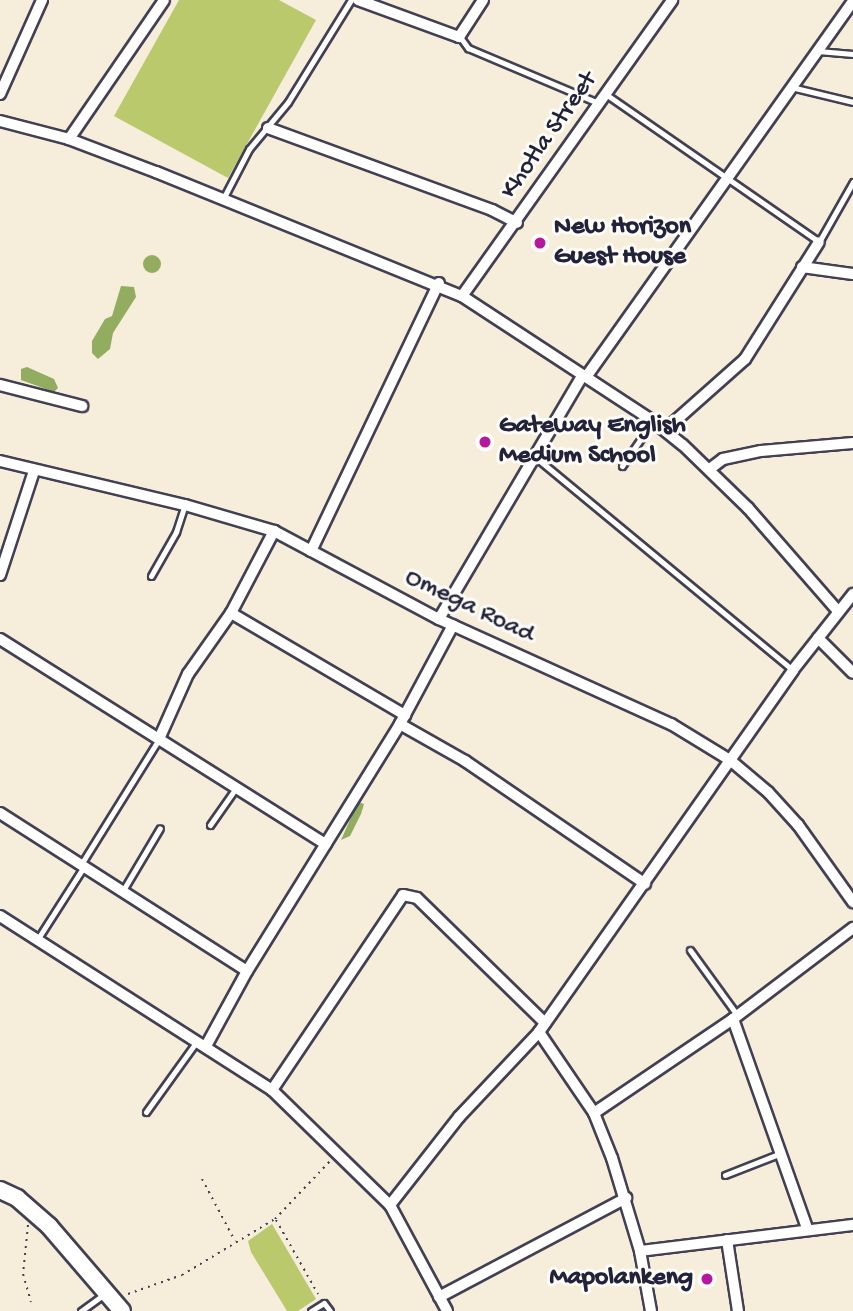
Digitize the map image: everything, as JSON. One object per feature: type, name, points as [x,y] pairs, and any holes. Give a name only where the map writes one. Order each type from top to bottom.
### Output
[{"type":"street","points":[[0,94],[42,0]]},
{"type":"street","points":[[69,139],[164,0]]},
{"type":"street","points":[[358,0],[459,37],[483,0]]},
{"type":"street","name":"Khotla Street","points":[[462,296],[517,223],[672,0]]},
{"type":"street","points":[[439,619],[584,376],[729,181],[816,50],[853,1]]},
{"type":"street","points":[[0,121],[69,139],[224,197],[439,284],[462,296],[653,421],[711,468],[838,611]]},
{"type":"street","points":[[268,128],[492,210],[517,223]]},
{"type":"street","points":[[664,430],[745,359],[819,242]]},
{"type":"street","points":[[802,267],[853,274]]},
{"type":"street","points":[[311,551],[439,284]]},
{"type":"street","points":[[0,385],[82,405]]},
{"type":"street","points":[[711,468],[723,459],[761,451],[853,443]]},
{"type":"street","name":"Omega Road","points":[[0,461],[185,505],[274,531],[439,619],[525,661],[625,700],[730,760],[798,825],[853,902]]},
{"type":"street","points":[[0,575],[34,471]]},
{"type":"street","points":[[159,739],[188,674],[231,613],[274,531]]},
{"type":"street","points":[[390,1205],[459,1117],[542,1027],[793,670],[853,594]]},
{"type":"street","points":[[231,613],[402,719],[645,884]]},
{"type":"street","points":[[202,1043],[327,844],[402,719],[453,625]]},
{"type":"street","points":[[818,638],[853,673]]},
{"type":"street","points":[[0,639],[327,844]]},
{"type":"street","points":[[0,813],[247,971]]},
{"type":"street","points":[[272,1090],[403,895],[417,898],[542,1027],[594,1113],[626,1198],[640,1251],[651,1311]]},
{"type":"street","points":[[0,916],[272,1090],[390,1205],[447,1311]]},
{"type":"street","points":[[594,1113],[735,1017],[853,928]]},
{"type":"street","points":[[735,1017],[807,1228]]},
{"type":"street","points":[[0,1190],[35,1212],[115,1302]]},
{"type":"street","points":[[439,1297],[626,1198]]},
{"type":"street","points":[[640,1251],[807,1228],[853,1225]]},
{"type":"street","points":[[727,1240],[738,1311]]},
{"type":"lane","points":[[224,197],[249,149],[268,128],[351,0]]},
{"type":"lane","points":[[459,37],[468,48],[604,100],[819,242],[853,182]]},
{"type":"lane","points":[[816,50],[853,54]]},
{"type":"lane","points":[[791,87],[853,102]]},
{"type":"lane","points":[[622,466],[653,421]]},
{"type":"lane","points":[[534,456],[793,670]]},
{"type":"lane","points":[[150,576],[176,532],[185,505]]},
{"type":"lane","points":[[37,940],[159,739]]},
{"type":"lane","points":[[210,825],[236,788]]},
{"type":"lane","points":[[121,892],[160,828]]},
{"type":"lane","points":[[690,950],[735,1017]]},
{"type":"lane","points":[[146,1112],[202,1043]]},
{"type":"lane","points":[[725,1175],[781,1153]]},
{"type":"lane","points":[[81,1311],[115,1302]]},
{"type":"lane","points":[[311,1311],[324,1303],[330,1311]]},
{"type":"path","points":[[115,1302],[183,1275],[275,1219],[337,1154]]},
{"type":"path","points":[[202,1179],[236,1242]]},
{"type":"path","points":[[31,1302],[23,1254],[26,1227],[35,1212]]},
{"type":"path","points":[[275,1219],[324,1303]]},
{"type":"green space","points":[[179,0],[279,0],[316,20],[228,178],[114,116]]},
{"type":"green space","points":[[152,255],[158,258],[161,264],[158,270],[152,273],[146,270],[143,264],[146,258]]},
{"type":"green space","points":[[121,286],[134,287],[136,297],[113,333],[110,349],[98,359],[92,353],[92,341],[105,319],[112,316]]},
{"type":"green space","points":[[27,367],[54,379],[58,388],[54,392],[21,380],[21,369]]},
{"type":"green space","points":[[358,802],[364,804],[361,814],[350,836],[341,840]]},
{"type":"green space","points":[[272,1224],[316,1299],[298,1311],[287,1311],[251,1252],[248,1241]]},
{"type":"place","name":"New Horizon Guest House","points":[[540,243]]},
{"type":"place","name":"Gateway English Medium School","points":[[485,442]]},
{"type":"place","name":"Mapolankeng","points":[[707,1279]]}]
